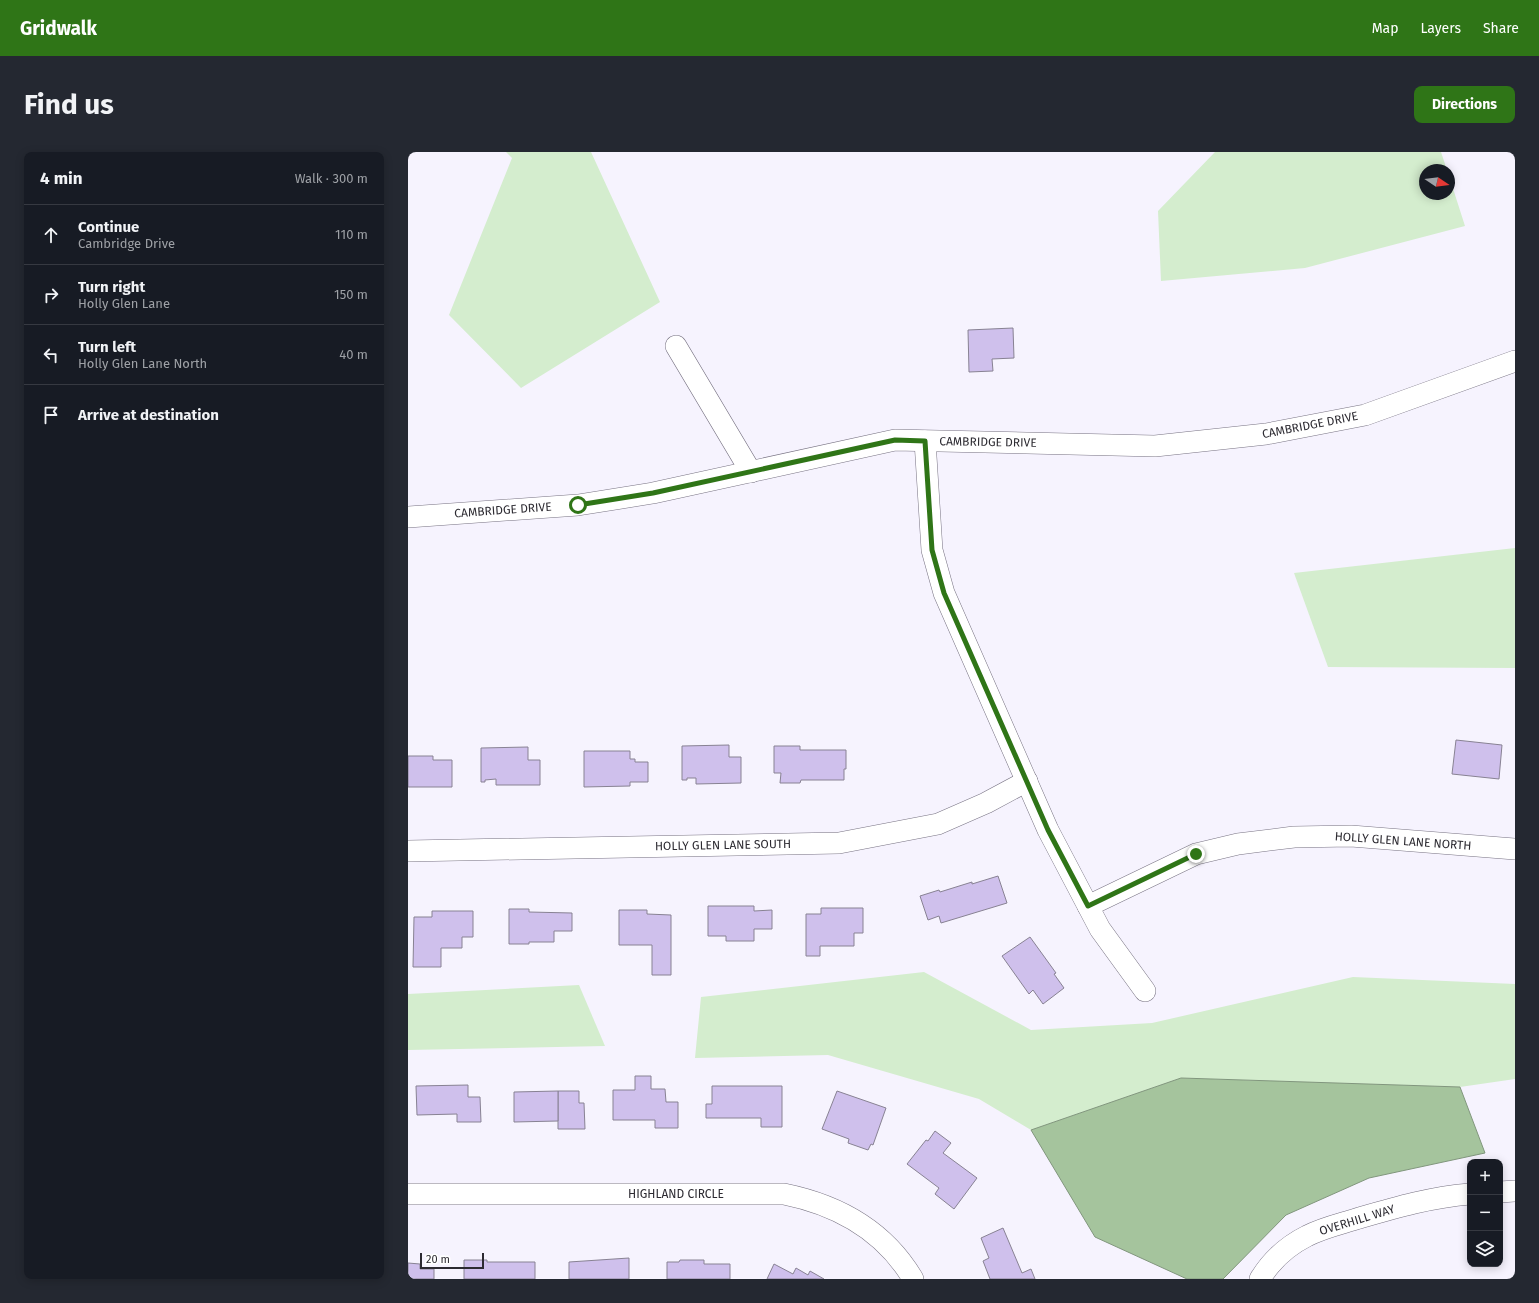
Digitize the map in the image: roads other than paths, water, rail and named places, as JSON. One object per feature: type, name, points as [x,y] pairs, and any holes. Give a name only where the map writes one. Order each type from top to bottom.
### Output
[{"type":"street","points":[[676,346],[751,472]]},
{"type":"street","name":"CAMBRIDGE DRIVE","points":[[408,517],[578,505],[653,493],[895,440],[1154,446],[1266,434],[1365,415],[1515,361]]},
{"type":"street","points":[[925,441],[932,550],[944,593],[1048,830],[1100,929],[1145,991]]},
{"type":"street","name":"HOLLY GLEN LANE SOUTH","points":[[408,851],[839,843],[938,824],[986,803],[1026,780]]},
{"type":"street","name":"HOLLY GLEN LANE NORTH","points":[[1088,906],[1196,854],[1238,844],[1294,837],[1351,836],[1515,849]]},
{"type":"street","points":[[1503,1192],[1515,1191]]},
{"type":"street","name":"HIGHLAND CIRCLE","points":[[408,1194],[784,1194],[806,1198],[824,1204],[857,1222],[886,1245],[899,1259],[913,1279]]},
{"type":"street","name":"OVERHILL WAY","points":[[1260,1279],[1267,1268],[1285,1250],[1307,1236],[1331,1227],[1392,1209],[1445,1196],[1467,1194]]}]
